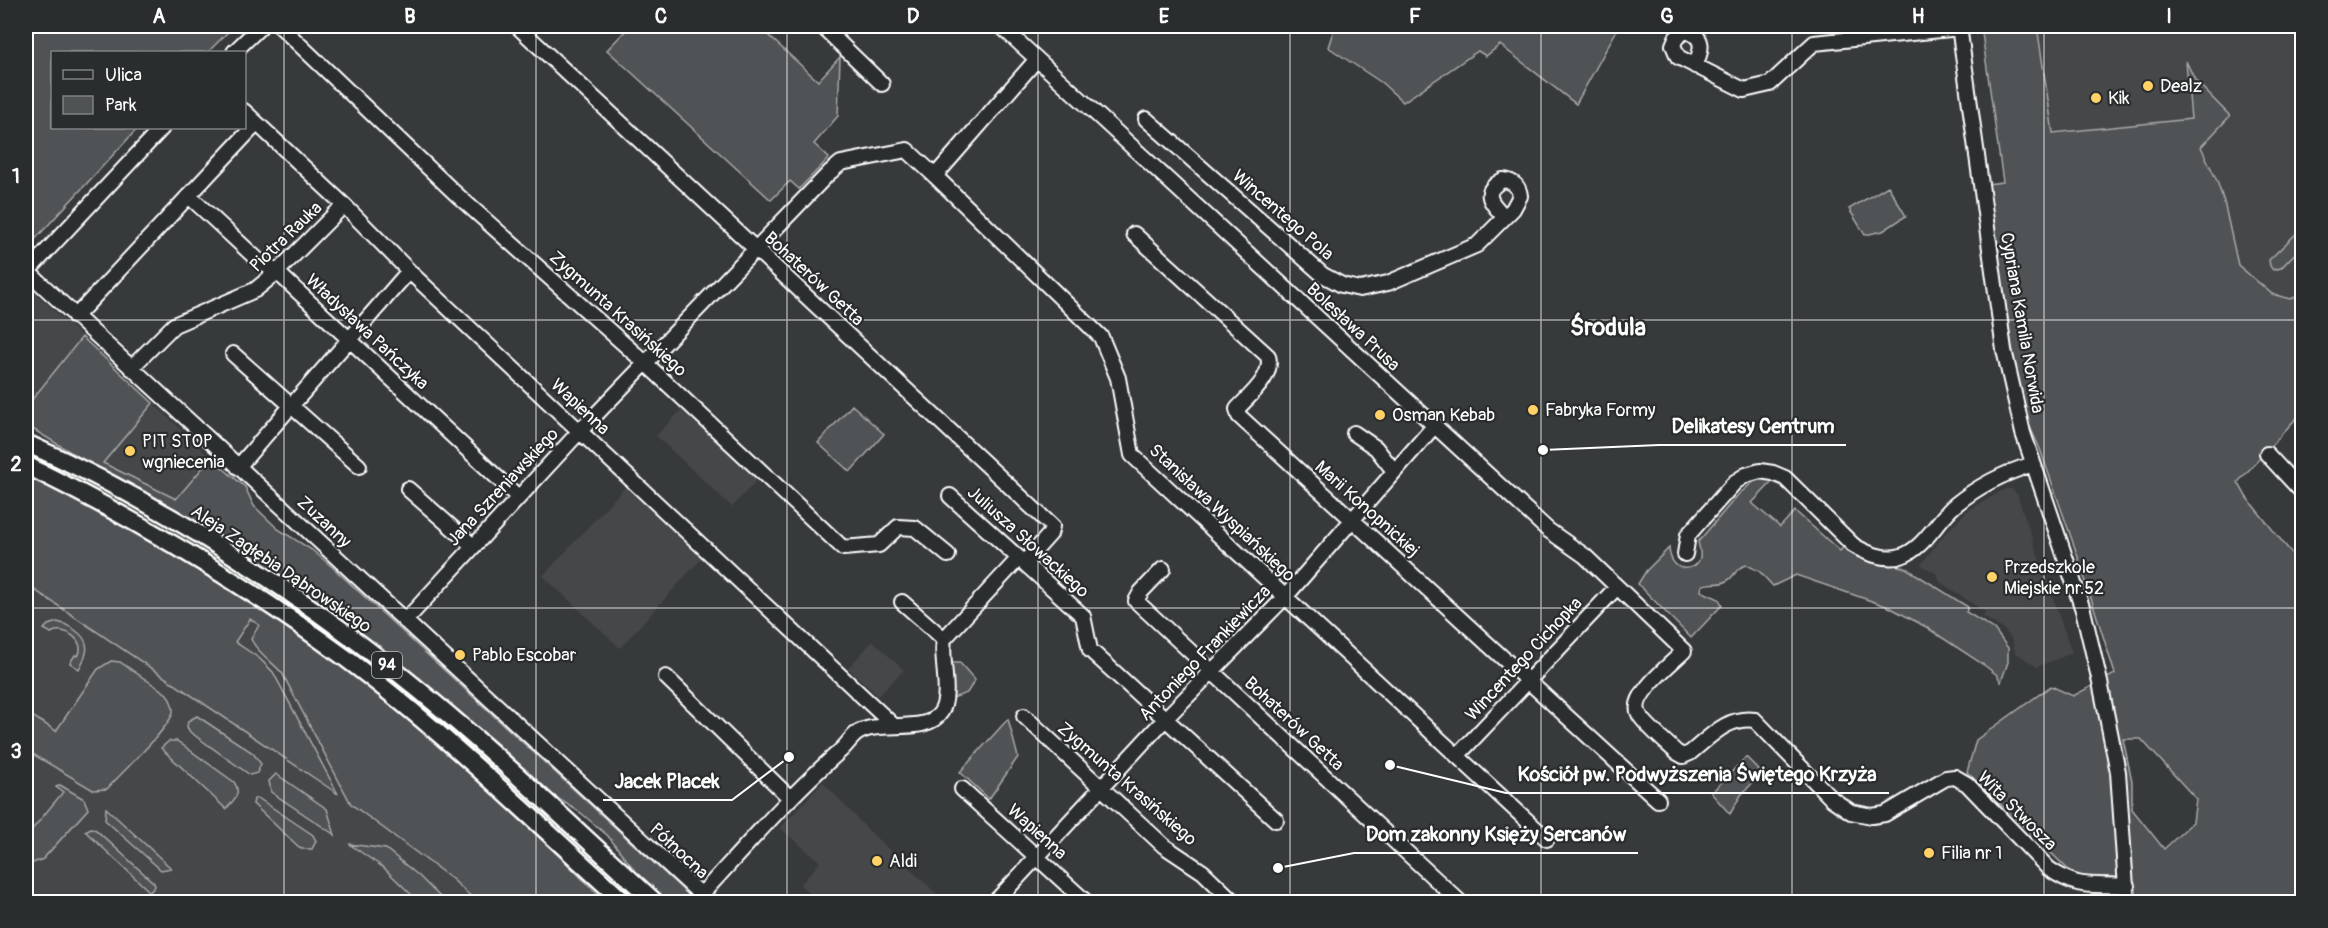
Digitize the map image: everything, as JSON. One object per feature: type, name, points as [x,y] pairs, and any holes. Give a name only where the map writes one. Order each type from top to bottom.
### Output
[{"type":"main road","points":[[26,438],[55,456]]},
{"type":"main road","name":"Aleja Zagłębia Dąbrowskiego","points":[[26,443],[136,498],[206,539],[329,621],[384,662],[443,711],[655,903]]},
{"type":"main road","name":"Aleja Zagłębia Dąbrowskiego","points":[[26,465],[97,501],[194,556],[271,606],[344,658],[457,751],[624,903]]},
{"type":"street","points":[[235,51],[261,26]]},
{"type":"street","name":"Zygmunta Krasińskiego","points":[[280,26],[456,194],[646,363],[843,548],[879,546],[898,528],[915,528],[948,555]]},
{"type":"street","name":"Bohaterów Getta","points":[[518,26],[1053,526],[1050,534],[1022,560]]},
{"type":"street","points":[[822,26],[882,84]]},
{"type":"street","name":"Bolesława Prusa","points":[[1001,26],[1548,530],[1585,556],[1684,651]]},
{"type":"street","points":[[1695,66],[1744,90],[1770,84],[1814,43],[1960,27]]},
{"type":"street","name":"Cypriana Kamila Norwida","points":[[1960,27],[2004,350],[2023,433],[2083,610],[2100,682],[2118,772],[2127,903]]},
{"type":"street","points":[[935,176],[1037,59]]},
{"type":"street","name":"Wapienna","points":[[246,113],[344,205],[409,271],[894,726]]},
{"type":"street","name":"Wincentego Pola","points":[[1146,119],[1323,275],[1342,285],[1360,290],[1388,283],[1477,245],[1505,217]]},
{"type":"street","points":[[75,317],[256,124]]},
{"type":"street","points":[[26,271],[161,129]]},
{"type":"street","name":"Stanisława Wyspiańskiego","points":[[755,249],[842,163],[907,150],[1101,337],[1118,378],[1132,455],[1547,839]]},
{"type":"street","name":"Władysława Pańczyka","points":[[189,196],[259,261],[277,272],[518,497]]},
{"type":"street","name":"Piotra Rauka","points":[[131,368],[174,325],[255,290],[277,272],[344,205]]},
{"type":"street","name":"Marii Konopnickiej","points":[[1134,234],[1268,356],[1270,365],[1268,373],[1237,409],[1239,416],[1658,800]]},
{"type":"street","name":"Jana Szreniawskiego","points":[[405,621],[580,431],[755,249]]},
{"type":"street","name":"Zuzanny","points":[[26,271],[599,801]]},
{"type":"street","points":[[238,468],[409,271]]},
{"type":"street","points":[[233,354],[359,466]]},
{"type":"street","name":"Antoniego Frankiewicza","points":[[995,903],[1102,790],[1166,718],[1286,596],[1435,425]]},
{"type":"street","points":[[1354,433],[1376,448],[1394,471]]},
{"type":"street","points":[[2267,454],[2302,492]]},
{"type":"street","points":[[1685,554],[1688,535],[1720,496],[1746,475],[1760,471],[1785,478],[1853,545],[1862,551],[1894,557],[1901,556],[1915,548],[1953,506],[1968,495],[1993,479],[2032,464]]},
{"type":"street","points":[[408,489],[473,546]]},
{"type":"street","name":"Juliusza Słowackiego","points":[[950,496],[1083,616],[1090,650],[1276,820]]},
{"type":"street","points":[[705,899],[790,798],[827,761],[842,750],[853,736],[867,729],[922,724],[933,720],[942,711],[945,699],[944,639],[1022,560]]},
{"type":"street","name":"Bohaterów Getta","points":[[1163,568],[1141,592],[1136,601],[1460,903]]},
{"type":"street","name":"Wincentego Cichopka","points":[[1457,756],[1617,587]]},
{"type":"street","points":[[902,602],[944,639]]},
{"type":"street","name":"Wita Stwosza","points":[[1684,651],[1641,693],[1637,703],[1639,714],[1676,752],[1683,756],[1729,723],[1742,718],[1755,720],[1832,799],[1851,812],[1872,816],[1885,814],[1946,778],[1955,777],[1966,784],[2049,869],[2065,880],[2080,886],[2127,886]]},
{"type":"street","points":[[666,677],[790,798]]},
{"type":"street","name":"Zygmunta Krasińskiego","points":[[1024,716],[1164,846],[1203,872],[1233,903]]},
{"type":"street","name":"Wapienna","points":[[962,789],[1086,903]]},
{"type":"street","name":"Północna","points":[[599,801],[705,899]]},
{"type":"shaded area","points":[[2037,26],[2302,26],[2302,296],[2290,299],[2272,294],[2238,265],[2224,202],[2201,147],[2230,116],[2195,80],[2187,64],[2191,119],[2053,133]]},
{"type":"shaded area","points":[[26,284],[82,337],[26,407]]},
{"type":"shaded area","points":[[153,403],[211,458],[176,499],[102,463]]},
{"type":"shaded area","points":[[683,408],[758,479],[732,507],[656,436]]},
{"type":"shaded area","points":[[26,472],[166,547],[605,902],[26,902]]},
{"type":"shaded area","points":[[625,487],[702,558],[620,648],[543,576]]},
{"type":"shaded area","name":"Przedszkole Miejskie nr.52","points":[[2005,489],[2012,489],[2017,494],[2072,653],[2037,667],[2015,652],[2011,638],[2003,629],[1982,616],[1985,612],[1940,582],[1937,574],[1921,565],[1941,538],[1967,511]]},
{"type":"shaded area","points":[[873,641],[904,670],[878,696],[848,668]]},
{"type":"shaded area","points":[[823,782],[870,832],[946,902],[819,902],[800,885],[820,862],[780,828]]},
{"type":"green space","points":[[26,26],[234,26],[209,51],[51,51],[51,129],[137,129],[26,249]]},
{"type":"green space","points":[[630,26],[758,26],[818,81],[840,57],[838,116],[814,144],[829,158],[799,189],[790,181],[771,200],[607,50]]},
{"type":"green space","points":[[1335,26],[1619,26],[1576,104],[1500,45],[1486,56],[1478,51],[1403,102],[1382,83],[1328,47]]},
{"type":"green space","points":[[1981,26],[2037,26],[2053,133],[2191,119],[2186,61],[2195,80],[2230,116],[2201,147],[2224,202],[2238,265],[2272,294],[2290,299],[2302,295],[2302,412],[2238,482],[2247,498],[2302,566],[2302,902],[2136,902],[2136,887],[2112,877],[2075,876],[1967,772],[1976,740],[2051,686],[2073,696],[2115,674],[2077,554],[2040,449],[2025,416],[2012,348],[1987,184],[2003,182]],"holes":[[[2123,739],[2141,739],[2196,799],[2193,822],[2164,849],[2132,809],[2132,781]]]},
{"type":"green space","points":[[1888,186],[1906,216],[1883,231],[1865,235],[1849,209]]},
{"type":"green space","points":[[2302,228],[2302,246],[2281,268],[2273,270],[2269,260]]},
{"type":"green space","points":[[82,337],[153,403],[103,463],[176,499],[211,458],[245,487],[254,506],[278,529],[312,550],[330,565],[696,902],[667,902],[640,877],[608,836],[581,813],[537,785],[477,730],[324,606],[26,425],[26,407]]},
{"type":"green space","points":[[852,405],[884,434],[850,472],[818,443]]},
{"type":"green space","points":[[26,472],[166,547],[301,635],[364,681],[443,747],[528,824],[605,902],[477,902],[452,879],[351,804],[282,673],[253,643],[251,639],[259,625],[250,619],[235,642],[259,658],[273,672],[338,794],[26,584]]},
{"type":"green space","points":[[1771,477],[1774,480],[1752,503],[1780,527],[1795,511],[1840,551],[1845,545],[1876,560],[1906,568],[1968,607],[1966,612],[1994,629],[2008,648],[2008,662],[2001,682],[1997,675],[1984,665],[1926,627],[1889,607],[1796,575],[1773,586],[1759,571],[1747,565],[1724,582],[1702,586],[1701,591],[1719,599],[1722,605],[1691,638],[1638,584],[1646,571],[1669,548],[1674,563],[1679,567],[1690,568],[1695,565],[1700,557],[1698,542],[1738,495],[1758,478]]},
{"type":"green space","points":[[57,622],[71,627],[86,643],[85,658],[79,669],[70,663],[75,655],[78,656],[80,650],[77,640],[62,631],[51,633],[44,629]]},
{"type":"green space","points":[[111,661],[120,662],[167,694],[173,712],[163,729],[107,789],[93,790],[26,750],[26,712],[56,731],[98,669]]},
{"type":"green space","points":[[952,663],[960,663],[975,680],[967,693],[953,698]]},
{"type":"green space","points":[[197,716],[253,753],[261,764],[257,773],[250,775],[190,732],[187,727],[188,721]]},
{"type":"green space","points":[[1008,719],[1018,757],[989,799],[960,772]]},
{"type":"green space","points":[[169,741],[177,741],[234,782],[237,793],[226,809],[161,748]]},
{"type":"green space","points":[[1746,757],[1762,773],[1741,795],[1730,814],[1711,793]]},
{"type":"green space","points":[[276,774],[327,809],[335,835],[271,792],[269,781]]},
{"type":"green space","points":[[60,785],[84,799],[88,809],[43,859],[33,863],[26,860],[26,837],[63,792],[56,787]]},
{"type":"green space","points":[[258,798],[313,835],[316,841],[312,849],[301,849],[253,804],[254,799]]},
{"type":"green space","points":[[106,808],[171,868],[161,870],[105,820]]},
{"type":"green space","points":[[91,828],[154,883],[155,886],[150,892],[85,831]]},
{"type":"green space","points":[[349,844],[386,849],[419,876],[445,902],[419,902],[384,868]]},
{"type":"place","name":"Dealz","points":[[2148,86]]},
{"type":"place","name":"Kik","points":[[2096,98]]},
{"type":"place","name":"Fabryka Formy","points":[[1533,410]]},
{"type":"place","name":"Osman Kebab","points":[[1380,415]]},
{"type":"place","name":"Delikatesy Centrum","points":[[1543,450]]},
{"type":"place","name":"PIT STOP wgniecenia","points":[[130,451]]},
{"type":"place","name":"Przedszkole Miejskie nr.52","points":[[1992,577]]},
{"type":"place","name":"Pablo Escobar","points":[[460,655]]},
{"type":"place","name":"Jacek Placek","points":[[789,757]]},
{"type":"place","name":"Kościół pw. Podwyższenia Świętego Krzyża","points":[[1390,765]]},
{"type":"place","name":"Filia nr 1","points":[[1929,853]]},
{"type":"place","name":"Aldi","points":[[877,861]]},
{"type":"place","name":"Dom zakonny Księży Sercanów","points":[[1278,868]]},
{"type":"district","name":"Środula","points":[[1608,327]]}]
